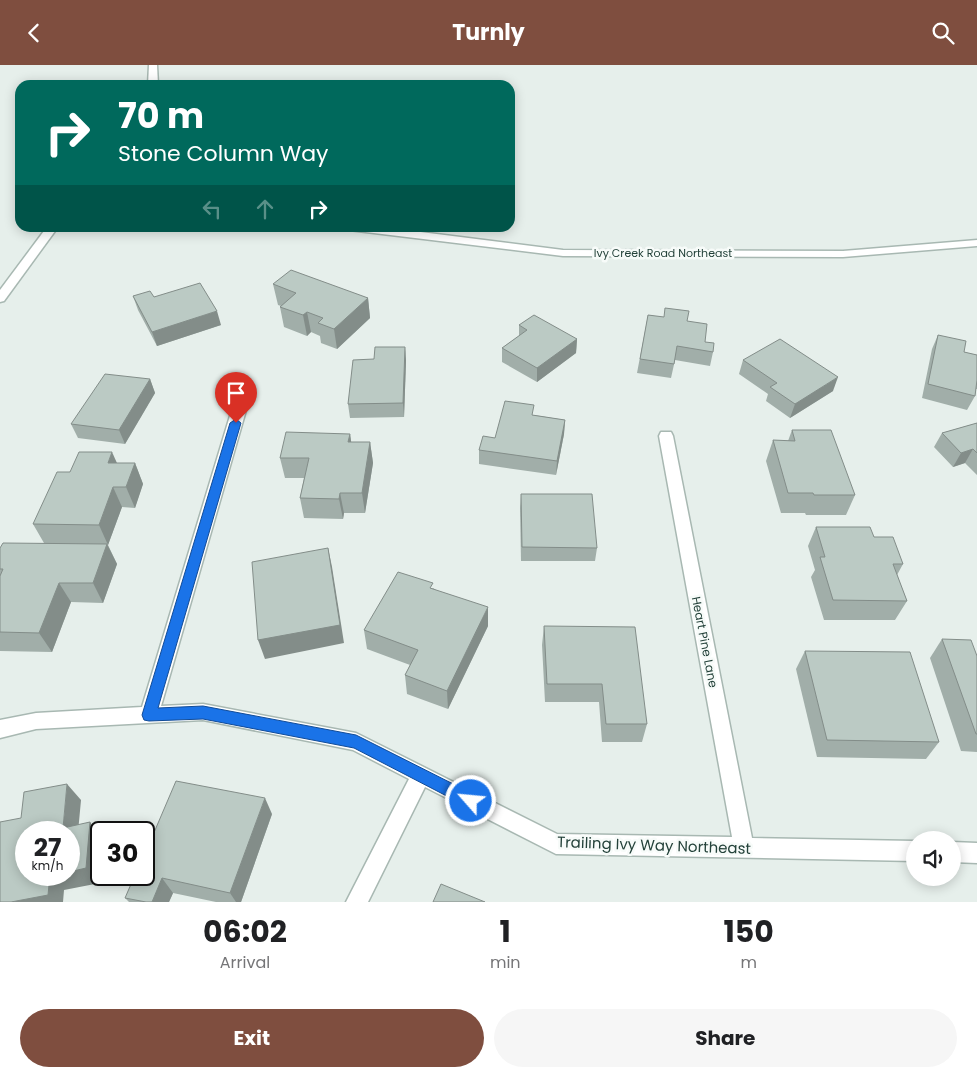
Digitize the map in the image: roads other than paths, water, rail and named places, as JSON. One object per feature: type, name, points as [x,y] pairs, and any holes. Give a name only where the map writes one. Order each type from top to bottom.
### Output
[{"type":"street","points":[[153,65],[153,80]]},
{"type":"street","points":[[0,298],[49,232]]},
{"type":"street","name":"Ivy Creek Road Northeast","points":[[391,232],[563,253],[842,254],[977,243]]},
{"type":"street","points":[[149,715],[246,386]]},
{"type":"street","name":"Heart Pine Lane","points":[[666,436],[744,848]]},
{"type":"street","name":"Trailing Ivy Way Northeast","points":[[0,729],[36,721],[203,713],[356,742],[556,844],[906,851]]},
{"type":"street","points":[[357,902],[421,775]]},
{"type":"street","points":[[961,852],[977,853]]}]
